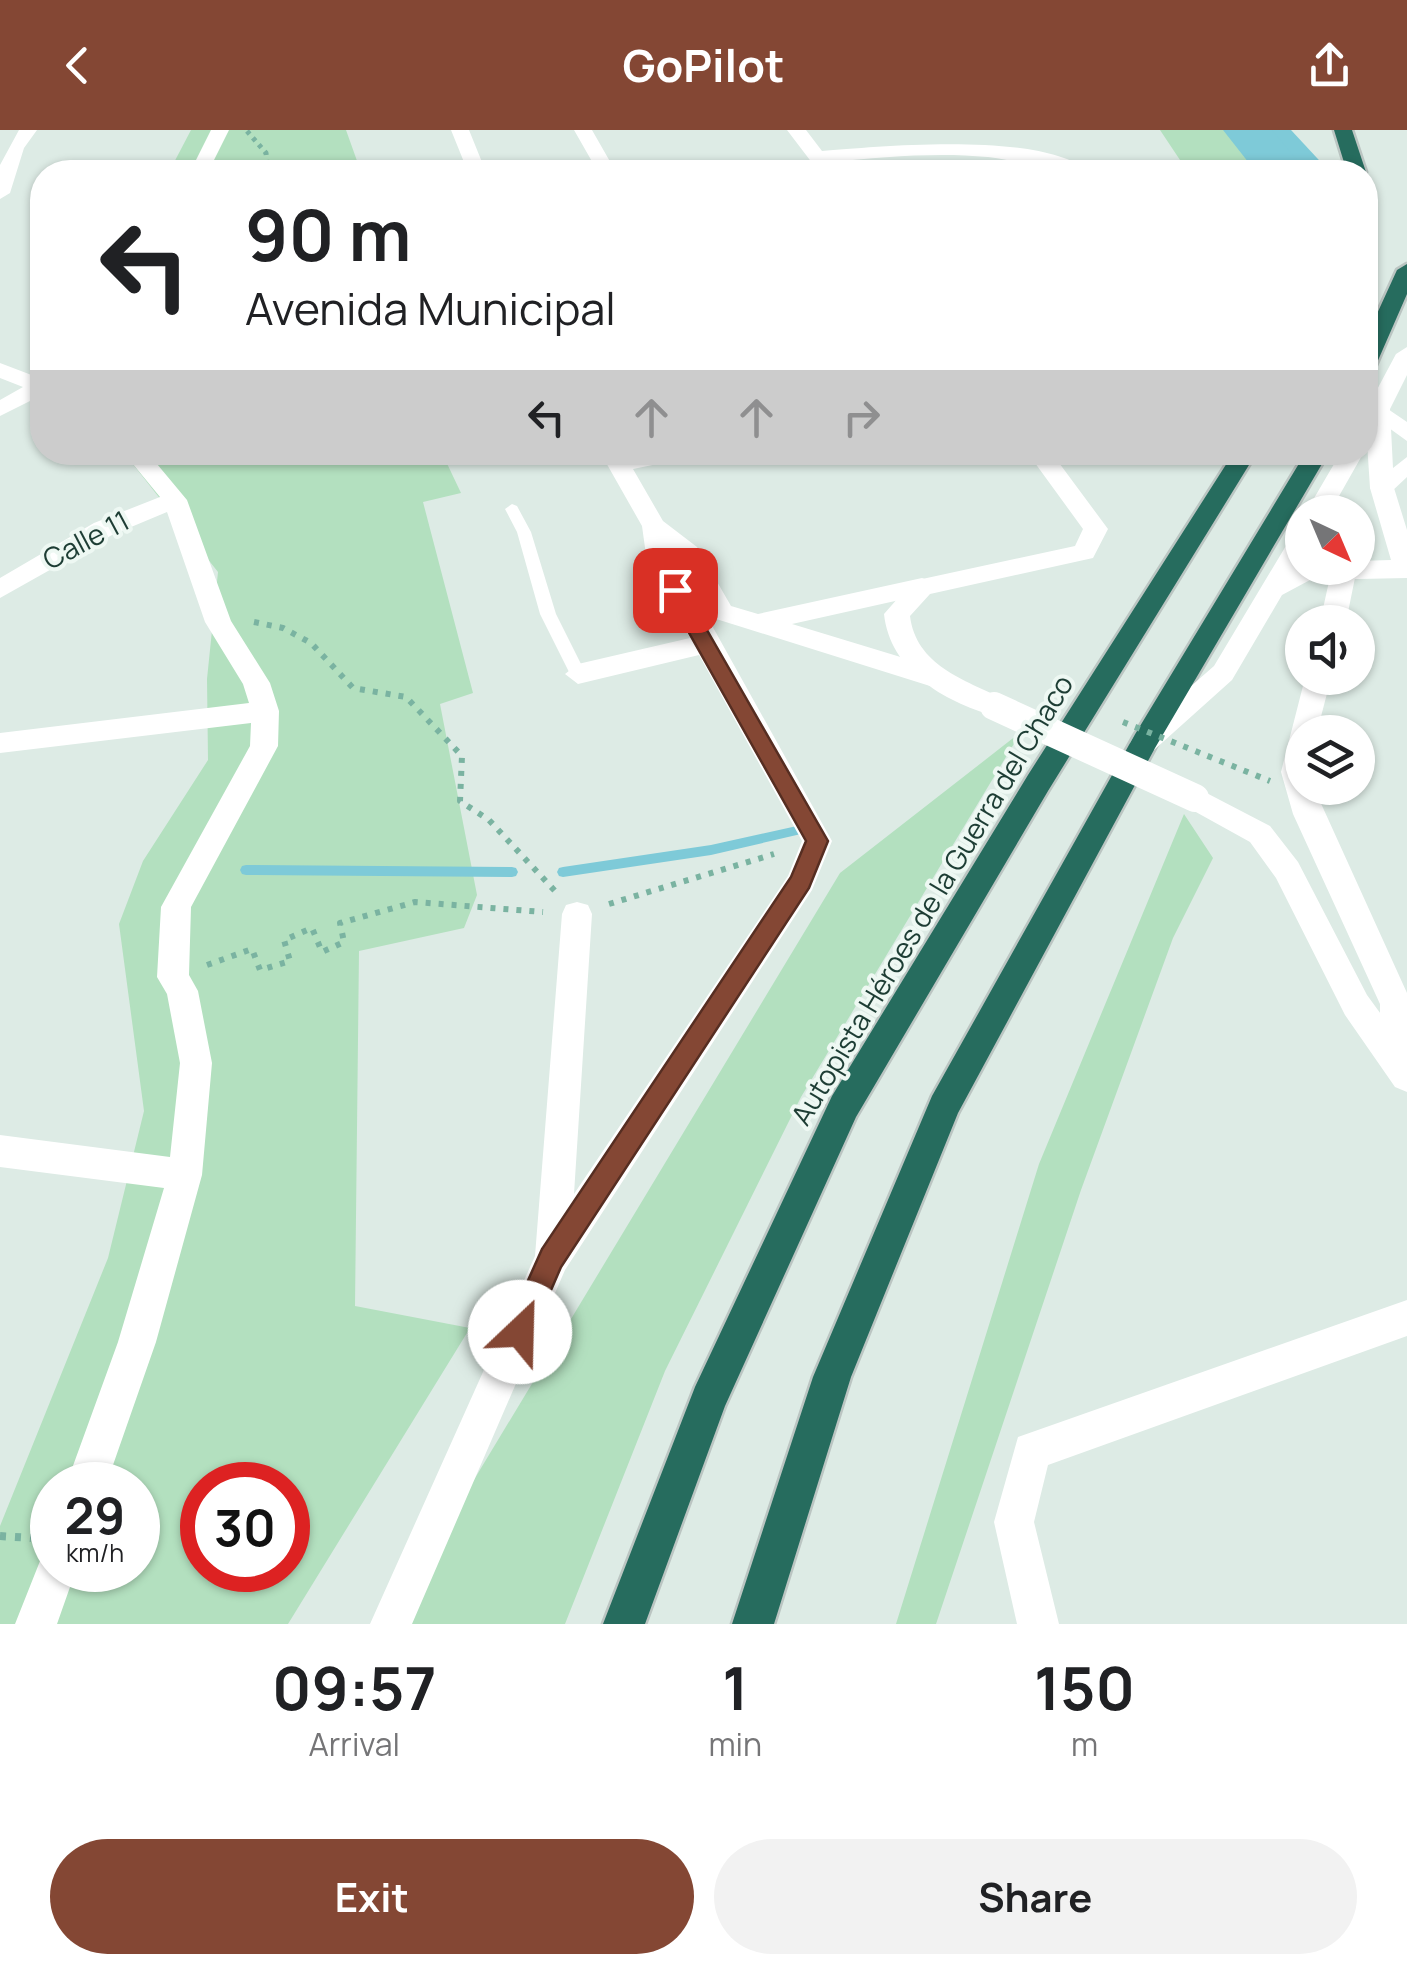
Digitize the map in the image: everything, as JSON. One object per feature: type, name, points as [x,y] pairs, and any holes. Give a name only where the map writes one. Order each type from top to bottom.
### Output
[{"type":"highway","points":[[1343,130],[1352,160]]},
{"type":"highway","points":[[1378,336],[1407,270]]},
{"type":"highway","name":"Autopista Héroes de la Guerra del Chaco","points":[[624,1624],[708,1400],[844,1107],[1038,783],[1238,465]]},
{"type":"highway","points":[[753,1624],[832,1376],[944,1107],[1144,743],[1310,465]]},
{"type":"street","points":[[0,135],[25,130]]},
{"type":"street","points":[[0,194],[25,130]]},
{"type":"street","points":[[204,160],[220,130]]},
{"type":"street","points":[[460,130],[472,160]]},
{"type":"street","points":[[583,130],[599,160]]},
{"type":"street","points":[[796,130],[819,160]]},
{"type":"street","points":[[877,160],[975,151],[1039,160]]},
{"type":"street","points":[[1375,568],[1406,569],[1382,488],[1378,410],[1400,385],[1407,354]]},
{"type":"street","points":[[0,370],[30,382]]},
{"type":"street","points":[[0,408],[30,393]]},
{"type":"street","points":[[1378,410],[1407,434]]},
{"type":"street","points":[[1382,488],[1407,464]]},
{"type":"street","points":[[94,1462],[137,1342],[185,1175],[196,1063],[182,991],[173,976],[176,907],[264,746],[265,711],[256,683],[218,622],[175,500],[145,465]]},
{"type":"street","points":[[391,1624],[552,1258],[801,881],[817,841],[660,562],[654,526],[619,465]]},
{"type":"street","points":[[754,623],[1084,552],[1096,529],[1048,465]]},
{"type":"street","points":[[1331,495],[1347,465]]},
{"type":"street","name":"Calle 11","points":[[0,588],[103,529],[175,500]]},
{"type":"street","points":[[654,526],[688,553],[722,612],[930,676],[1195,798],[1260,834],[1286,870],[1356,1005],[1401,1066]]},
{"type":"street","points":[[1144,743],[1223,673],[1285,571]]},
{"type":"street","points":[[1276,588],[1285,583]]},
{"type":"street","points":[[922,587],[897,614],[897,634],[930,676]]},
{"type":"street","points":[[578,674],[705,644]]},
{"type":"street","points":[[0,743],[265,711]]},
{"type":"street","points":[[1305,805],[1396,1004],[1401,1066]]},
{"type":"street","points":[[552,1258],[576,914]]},
{"type":"street","points":[[0,1151],[185,1175]]},
{"type":"street","points":[[1038,1624],[1014,1522],[1032,1451],[1407,1318]]},
{"type":"street","points":[[36,1624],[48,1592]]},
{"type":"lane","points":[[512,510],[524,532],[548,614],[578,674]]},
{"type":"path","points":[[246,130],[266,153],[267,160]]},
{"type":"path","points":[[218,622],[276,622],[337,661],[353,688],[406,697],[462,756],[460,801],[489,820],[576,914]]},
{"type":"path","points":[[1110,717],[1270,781]]},
{"type":"path","points":[[173,976],[252,950],[260,970],[290,961],[284,940],[312,928],[322,952],[344,942],[340,922],[414,902],[576,914],[817,841]]},
{"type":"green space","points":[[191,130],[346,130],[357,160],[175,160]]},
{"type":"green space","points":[[1160,130],[1227,130],[1253,160],[1180,160]]},
{"type":"green space","points":[[133,465],[448,465],[461,493],[423,502],[473,693],[440,704],[477,895],[464,928],[359,951],[355,1306],[470,1328],[310,1588],[310,1462],[180,1462],[180,1592],[308,1592],[288,1624],[0,1624],[0,1526],[108,1258],[144,1111],[119,924],[143,861],[208,760],[207,679],[218,572]]},
{"type":"green space","points":[[1021,732],[801,1097],[665,1371],[565,1624],[387,1624],[840,873]]},
{"type":"green space","points":[[1184,814],[1213,858],[1173,938],[1081,1190],[936,1624],[896,1624],[1039,1164]]},
{"type":"waterway","points":[[1247,130],[1272,160]]},
{"type":"waterway","points":[[1275,130],[1304,160]]},
{"type":"waterway","points":[[563,872],[711,850],[797,831]]},
{"type":"waterway","points":[[246,870],[512,872]]},
{"type":"route","points":[[520,1332],[552,1258],[801,881],[817,841],[675,590]]}]
